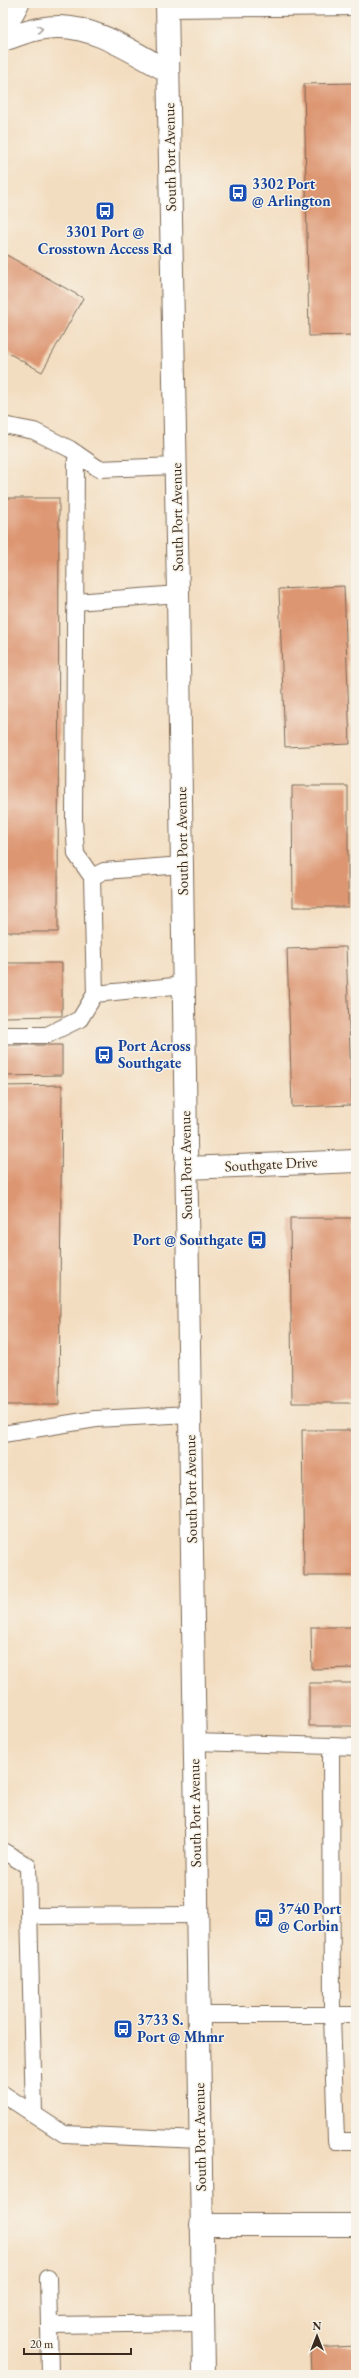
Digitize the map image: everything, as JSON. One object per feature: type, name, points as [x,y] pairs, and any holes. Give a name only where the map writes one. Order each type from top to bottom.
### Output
[{"type":"main road","points":[[3,31],[18,3]]},
{"type":"main road","points":[[167,4],[356,4]]},
{"type":"main road","name":"South Port Avenue","points":[[167,4],[178,594],[204,2375]]},
{"type":"main road","points":[[3,40],[35,30],[58,27],[86,31],[107,39],[168,71]]},
{"type":"main road","name":"Southgate Drive","points":[[186,1168],[356,1161]]},
{"type":"main road","points":[[201,2225],[356,2225]]},
{"type":"lane","points":[[3,425],[34,431],[76,453],[99,469],[176,466]]},
{"type":"lane","points":[[3,1035],[47,1035],[80,1019],[95,994],[92,877],[76,854],[74,820],[76,453]]},
{"type":"lane","points":[[76,602],[178,594]]},
{"type":"lane","points":[[92,877],[104,871],[182,865]]},
{"type":"lane","points":[[95,994],[184,985]]},
{"type":"lane","points":[[3,1434],[96,1420],[190,1414]]},
{"type":"lane","points":[[194,1742],[356,1747]]},
{"type":"lane","points":[[331,1746],[332,2015],[336,2141],[356,2141]]},
{"type":"lane","points":[[3,1851],[28,1866],[34,2114]]},
{"type":"lane","points":[[29,1916],[197,1915]]},
{"type":"lane","points":[[198,2015],[356,2015]]},
{"type":"lane","points":[[3,2094],[64,2134],[200,2140]]},
{"type":"lane","points":[[48,2278],[50,2375]]},
{"type":"lane","points":[[49,2325],[203,2323]]},
{"type":"building","points":[[356,83],[356,335],[309,336],[304,84]]},
{"type":"building","points":[[3,253],[83,298],[42,372],[3,350]]},
{"type":"building","points":[[3,498],[59,498],[58,932],[3,932]]},
{"type":"building","points":[[344,586],[350,744],[285,747],[279,589]]},
{"type":"building","points":[[292,786],[348,786],[348,907],[293,907]]},
{"type":"building","points":[[346,947],[352,1105],[292,1107],[287,949]]},
{"type":"building","points":[[3,963],[62,963],[62,1016],[3,1017]]},
{"type":"building","points":[[3,1045],[62,1045],[62,1075],[3,1076]]},
{"type":"building","points":[[62,1085],[59,1405],[3,1405],[3,1086]]},
{"type":"building","points":[[290,1218],[353,1218],[355,1403],[292,1403]]},
{"type":"building","points":[[302,1430],[354,1430],[355,1576],[304,1576]]},
{"type":"building","points":[[311,1627],[356,1627],[356,1668],[312,1669]]},
{"type":"building","points":[[309,1683],[356,1683],[356,1726],[309,1726]]},
{"type":"building","points":[[356,2346],[356,2375],[311,2375],[310,2348]]},
{"type":"place","name":"3302 Port @ Arlington","points":[[238,193]]},
{"type":"place","name":"3301 Port @ Crosstown Access Rd","points":[[105,211]]},
{"type":"place","name":"Port Across Southgate","points":[[104,1055]]},
{"type":"place","name":"Port @ Southgate","points":[[257,1240]]},
{"type":"place","name":"3740 Port @ Corbin","points":[[264,1918]]},
{"type":"place","name":"3733 S. Port @ Mhmr","points":[[123,2029]]}]
